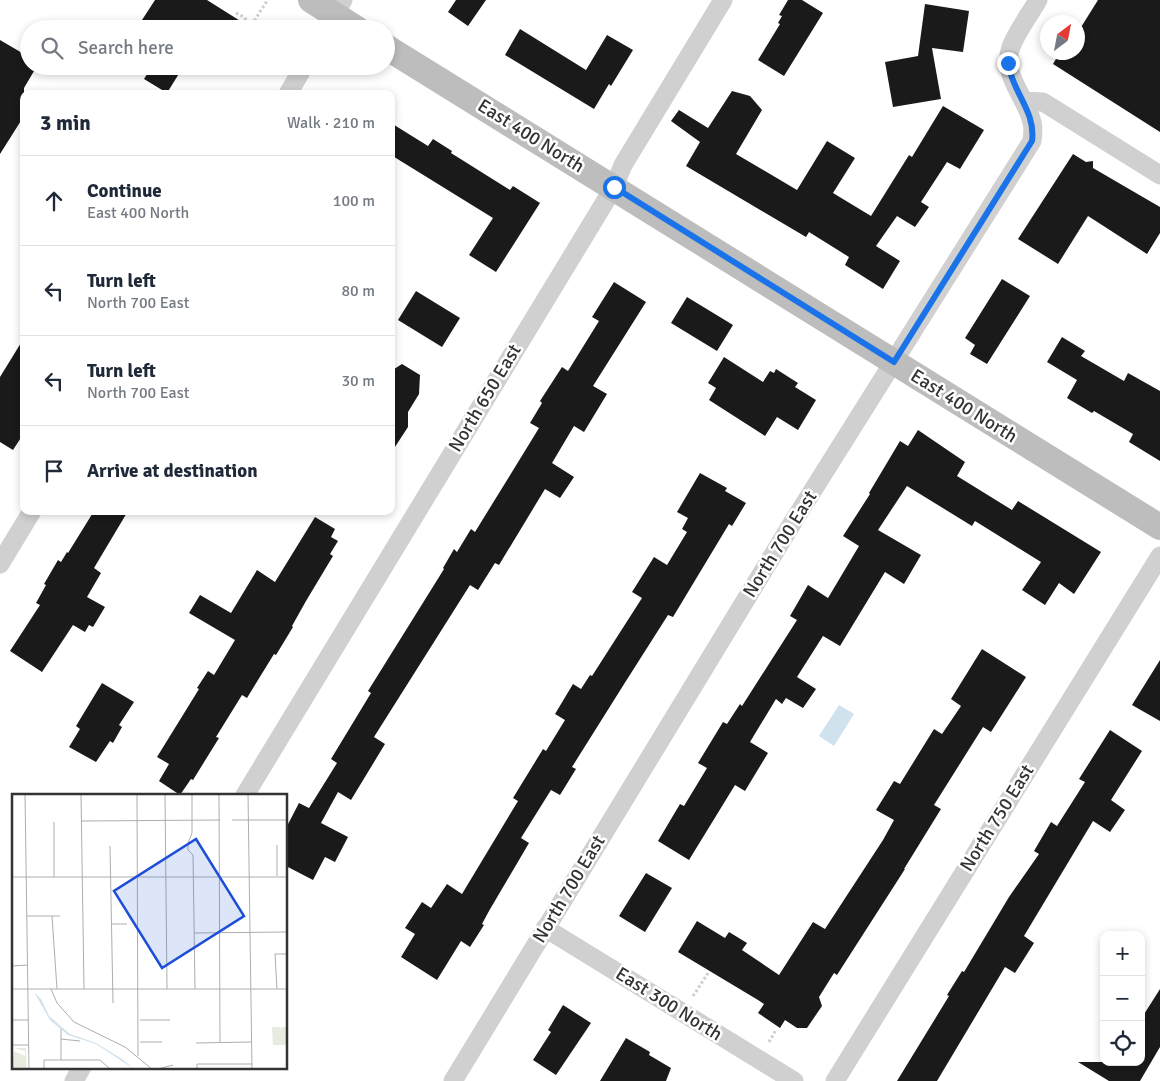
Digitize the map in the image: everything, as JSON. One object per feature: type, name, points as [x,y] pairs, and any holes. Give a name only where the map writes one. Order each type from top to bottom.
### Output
[{"type":"main road","points":[[311,0],[335,14]]},
{"type":"main road","name":"East 400 North","points":[[395,52],[1160,527]]},
{"type":"street","name":"North 650 East","points":[[246,794],[614,187],[623,165],[724,0]]},
{"type":"street","name":"North 700 East","points":[[453,1081],[545,928],[1032,141],[1031,118],[1010,74],[1008,63],[1011,47],[1038,0]]},
{"type":"street","points":[[290,90],[299,75]]},
{"type":"street","points":[[1023,101],[1043,102],[1160,175]]},
{"type":"street","points":[[0,564],[30,515]]},
{"type":"street","name":"North 750 East","points":[[835,1081],[1160,556]]},
{"type":"street","name":"East 300 North","points":[[545,928],[794,1081]]},
{"type":"street","points":[[74,1081],[81,1068]]},
{"type":"path","points":[[255,20],[267,1]]},
{"type":"path","points":[[236,13],[245,20]]},
{"type":"path","points":[[693,997],[708,973]]},
{"type":"path","points":[[768,1044],[776,1030]]},
{"type":"water","points":[[839,705],[854,714],[834,746],[819,736]]},
{"type":"building","points":[[155,0],[207,0],[239,20],[142,20]]},
{"type":"building","points":[[456,0],[486,0],[468,26],[448,12]]},
{"type":"building","points":[[788,0],[802,0],[823,13],[784,76],[758,60],[780,24],[778,23],[782,16],[779,15]]},
{"type":"building","points":[[1098,0],[1160,0],[1160,132],[1053,64],[1055,60],[1085,60],[1085,21]]},
{"type":"building","points":[[925,4],[969,11],[963,52],[932,48],[941,99],[893,107],[885,62],[918,56]]},
{"type":"building","points":[[520,29],[586,70],[607,35],[633,50],[594,109],[505,55]]},
{"type":"building","points":[[0,40],[20,52],[20,75],[32,75],[24,90],[20,90],[20,122],[0,154]]},
{"type":"building","points":[[146,75],[178,75],[169,90],[162,90],[144,79]]},
{"type":"building","points":[[732,91],[750,96],[762,110],[736,154],[797,190],[827,141],[855,158],[833,193],[871,216],[909,155],[912,157],[943,106],[984,130],[960,169],[947,162],[921,202],[929,207],[915,227],[897,216],[876,246],[900,261],[883,289],[845,265],[849,257],[809,232],[806,237],[686,166],[700,142],[671,121],[679,110],[708,128]]},
{"type":"building","points":[[395,125],[428,146],[433,139],[452,151],[451,153],[510,190],[513,186],[540,203],[496,272],[469,255],[493,218],[395,157]]},
{"type":"building","points":[[1073,154],[1086,162],[1093,161],[1093,168],[1160,207],[1160,233],[1147,254],[1088,216],[1058,264],[1018,239]]},
{"type":"building","points":[[1002,279],[1030,296],[987,364],[970,354],[975,345],[965,338]]},
{"type":"building","points":[[614,282],[646,302],[593,386],[607,394],[584,432],[574,426],[552,463],[574,477],[560,498],[545,489],[499,565],[495,563],[478,590],[470,585],[374,737],[385,744],[351,800],[338,792],[321,823],[348,837],[335,862],[325,857],[313,880],[288,867],[288,824],[299,803],[309,808],[337,763],[331,759],[371,693],[368,691],[444,569],[454,549],[457,552],[471,529],[475,532],[539,428],[530,423],[542,403],[540,401],[562,367],[568,371],[599,321],[592,317]]},
{"type":"building","points":[[416,291],[460,318],[442,347],[398,320]]},
{"type":"building","points":[[687,297],[733,325],[717,351],[671,323]]},
{"type":"building","points":[[1062,337],[1085,351],[1081,356],[1124,381],[1128,373],[1160,391],[1160,461],[1129,442],[1133,434],[1094,411],[1092,413],[1067,398],[1077,380],[1047,362]]},
{"type":"building","points":[[20,344],[20,439],[13,450],[0,442],[0,377]]},
{"type":"building","points":[[724,357],[763,382],[770,371],[774,373],[776,369],[798,383],[795,387],[816,400],[798,430],[777,417],[765,436],[709,400],[716,388],[708,383]]},
{"type":"building","points":[[402,364],[420,375],[419,394],[408,412],[408,427],[395,447],[395,368]]},
{"type":"building","points":[[918,430],[965,462],[957,476],[1012,510],[1018,501],[1101,552],[1074,594],[1059,583],[1045,605],[1022,590],[1041,562],[975,521],[972,526],[907,486],[878,530],[921,555],[904,584],[885,572],[840,646],[823,636],[797,677],[816,689],[803,708],[786,698],[782,704],[776,699],[750,742],[768,753],[745,791],[735,785],[689,860],[658,841],[680,804],[684,806],[707,768],[698,763],[723,722],[727,724],[740,704],[742,706],[797,620],[790,616],[808,585],[828,598],[859,546],[843,536],[870,494],[900,441],[908,446]]},
{"type":"building","points":[[700,473],[727,488],[725,491],[746,503],[732,526],[729,524],[673,617],[668,615],[572,767],[576,769],[560,795],[551,790],[521,838],[529,843],[470,947],[461,941],[437,980],[401,957],[415,934],[405,928],[422,902],[431,908],[447,884],[462,894],[518,801],[513,798],[543,749],[546,751],[565,720],[555,714],[573,684],[581,689],[590,675],[592,676],[642,598],[632,592],[654,557],[667,565],[687,532],[682,529],[688,518],[677,512]]},
{"type":"building","points":[[92,515],[126,515],[94,568],[101,573],[87,597],[105,607],[93,627],[89,625],[85,632],[73,625],[42,672],[10,651],[40,605],[36,603],[46,585],[44,584],[58,560],[61,562]]},
{"type":"building","points":[[315,517],[335,529],[331,537],[338,541],[330,554],[333,556],[293,627],[247,698],[242,695],[216,737],[219,738],[193,780],[191,779],[181,794],[178,794],[159,781],[169,764],[157,757],[208,671],[214,675],[235,640],[189,613],[200,595],[231,613],[257,570],[275,582]]},
{"type":"building","points":[[982,649],[1026,677],[991,732],[983,727],[934,805],[941,809],[837,975],[834,973],[819,997],[822,1006],[807,1028],[797,1028],[785,1020],[780,1028],[758,1013],[764,1004],[678,952],[697,921],[725,938],[729,932],[747,943],[742,950],[779,975],[813,922],[825,929],[883,840],[894,820],[876,810],[894,781],[900,784],[934,729],[942,734],[961,706],[951,699]]},
{"type":"building","points":[[1160,660],[1160,721],[1132,705]]},
{"type":"building","points":[[102,683],[134,702],[119,725],[122,727],[113,743],[110,741],[96,762],[69,747],[80,729],[76,726]]},
{"type":"building","points":[[1110,730],[1142,751],[1111,800],[1125,810],[1110,832],[1093,821],[1024,936],[1034,943],[1015,973],[1005,967],[937,1081],[897,1081],[949,996],[947,995],[962,971],[964,972],[1009,897],[1039,854],[1034,851],[1051,822],[1057,826],[1085,782],[1079,779]]},
{"type":"building","points":[[646,873],[672,888],[645,932],[619,916]]},
{"type":"building","points":[[1160,989],[1160,1047],[1140,1081],[1109,1081],[1078,1062],[1100,1062],[1100,1066],[1145,1066],[1145,1013]]},
{"type":"building","points":[[563,1005],[591,1023],[556,1075],[533,1060],[551,1032],[548,1030]]},
{"type":"building","points":[[626,1038],[650,1052],[649,1055],[671,1068],[666,1081],[600,1081]]},
{"type":"route","points":[[614,187],[894,362],[1032,141],[1031,118],[1010,74],[1008,63]]}]
